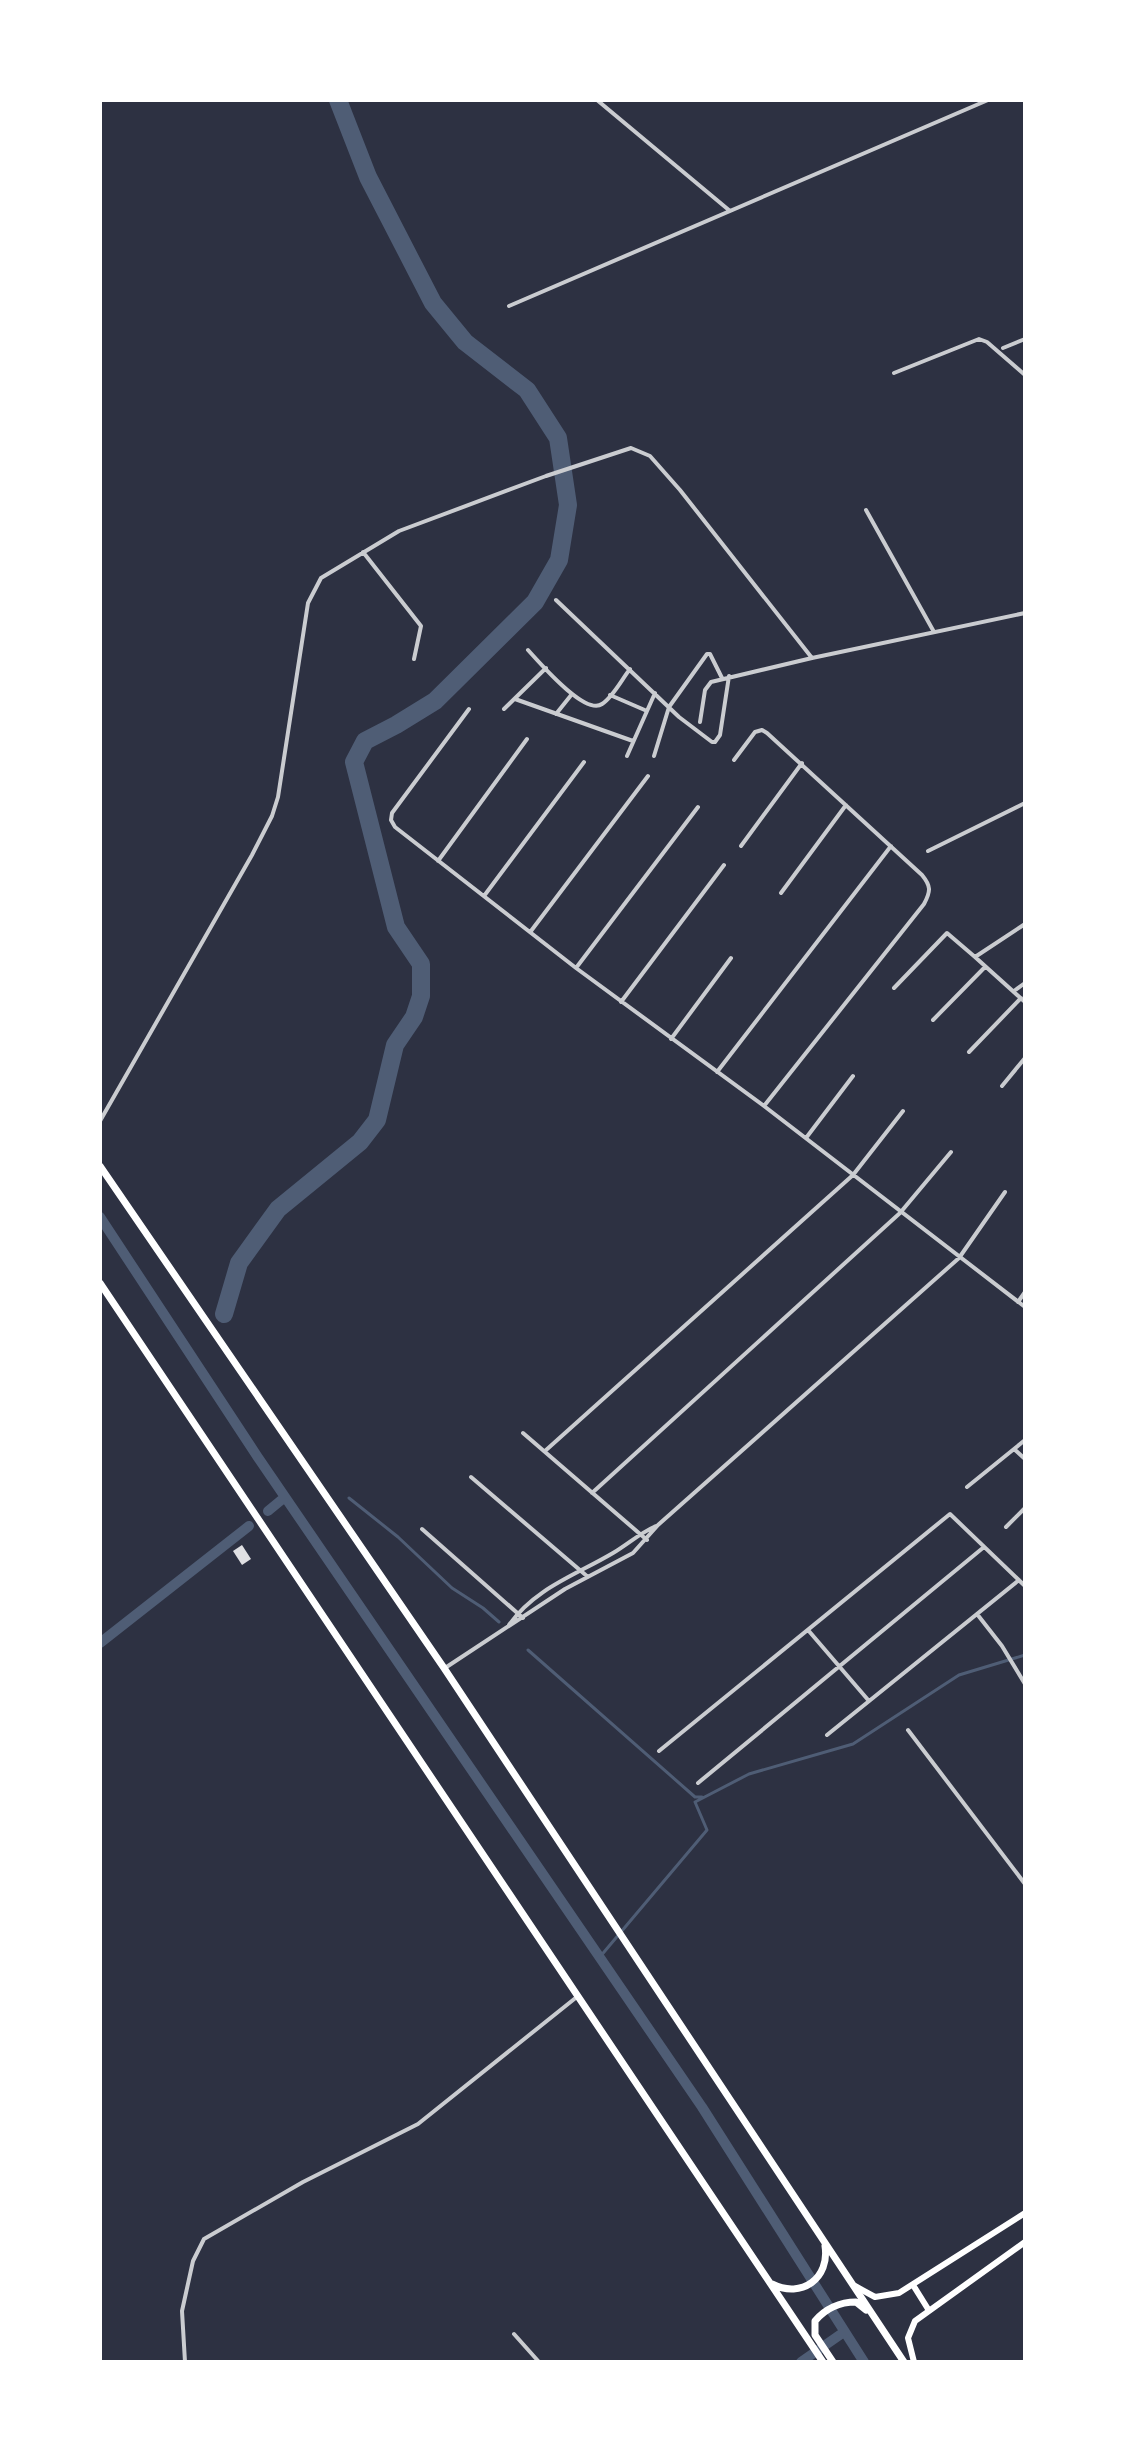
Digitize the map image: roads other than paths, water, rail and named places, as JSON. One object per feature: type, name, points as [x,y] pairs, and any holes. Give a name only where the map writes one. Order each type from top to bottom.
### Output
[{"type":"main road","points":[[100,1166],[444,1668],[902,2362]]},
{"type":"main road","points":[[100,1283],[767,2280],[824,2359],[833,2362]]},
{"type":"main road","points":[[852,2284],[869,2296],[881,2297],[913,2285],[1025,2213]]},
{"type":"main road","points":[[767,2280],[778,2287],[796,2289],[814,2282],[825,2265],[824,2241]]},
{"type":"main road","points":[[914,2362],[909,2333],[915,2321],[1025,2242]]},
{"type":"main road","points":[[913,2285],[928,2309]]},
{"type":"main road","points":[[813,2340],[816,2318],[833,2307],[856,2302],[864,2308],[902,2362]]},
{"type":"street","points":[[597,100],[730,211]]},
{"type":"street","points":[[509,306],[988,100]]},
{"type":"street","points":[[894,373],[979,339],[987,342],[1025,375]]},
{"type":"street","points":[[1003,348],[1025,339]]},
{"type":"street","points":[[100,1121],[272,816],[278,797],[308,603],[321,578],[399,531],[631,448],[650,456],[690,502],[812,658]]},
{"type":"street","points":[[866,510],[934,632]]},
{"type":"street","points":[[363,552],[421,626],[414,659]]},
{"type":"street","points":[[556,600],[669,707],[715,742],[720,735],[729,676]]},
{"type":"street","points":[[700,722],[707,685],[722,678],[1025,613]]},
{"type":"street","points":[[528,650],[572,694],[594,706],[602,704],[630,669]]},
{"type":"street","points":[[654,756],[669,707],[707,654],[714,658],[722,678]]},
{"type":"street","points":[[504,709],[546,668]]},
{"type":"street","points":[[627,756],[655,693]]},
{"type":"street","points":[[556,714],[572,694]]},
{"type":"street","points":[[610,695],[647,711]]},
{"type":"street","points":[[515,699],[633,741]]},
{"type":"street","points":[[469,709],[392,813],[391,820],[395,827],[576,968],[764,1106],[1025,1307]]},
{"type":"street","points":[[734,760],[755,732],[762,730],[891,846],[929,884],[931,891],[924,904],[764,1106]]},
{"type":"street","points":[[438,861],[527,739]]},
{"type":"street","points":[[484,896],[584,762]]},
{"type":"street","points":[[741,846],[802,763]]},
{"type":"street","points":[[531,931],[648,776]]},
{"type":"street","points":[[928,851],[1025,803]]},
{"type":"street","points":[[781,893],[846,805]]},
{"type":"street","points":[[576,968],[698,807]]},
{"type":"street","points":[[716,1073],[891,846]]},
{"type":"street","points":[[621,1002],[724,865]]},
{"type":"street","points":[[975,957],[1025,924]]},
{"type":"street","points":[[894,988],[947,933],[1023,1000],[969,1052]]},
{"type":"street","points":[[671,1039],[731,958]]},
{"type":"street","points":[[933,1020],[985,967]]},
{"type":"street","points":[[1014,991],[1025,983]]},
{"type":"street","points":[[1002,1086],[1025,1058]]},
{"type":"street","points":[[806,1138],[853,1076]]},
{"type":"street","points":[[545,1451],[853,1175],[903,1111]]},
{"type":"street","points":[[592,1493],[900,1213],[951,1152]]},
{"type":"street","points":[[444,1668],[565,1589],[620,1562],[647,1540],[658,1525],[959,1258],[1005,1192]]},
{"type":"street","points":[[1018,1302],[1025,1292]]},
{"type":"street","points":[[523,1433],[647,1540]]},
{"type":"street","points":[[967,1487],[1025,1440]]},
{"type":"street","points":[[1014,1449],[1025,1459]]},
{"type":"street","points":[[471,1477],[588,1577]]},
{"type":"street","points":[[1006,1527],[1025,1508]]},
{"type":"street","points":[[659,1751],[950,1514],[1025,1586]]},
{"type":"street","points":[[509,1625],[518,1613],[554,1584],[658,1525]]},
{"type":"street","points":[[422,1529],[523,1618]]},
{"type":"street","points":[[698,1783],[984,1547]]},
{"type":"street","points":[[827,1735],[1019,1580]]},
{"type":"street","points":[[977,1614],[1002,1646],[1016,1674],[1025,1684]]},
{"type":"street","points":[[808,1630],[869,1701]]},
{"type":"street","points":[[908,1730],[1025,1884]]},
{"type":"street","points":[[185,2362],[184,2298],[193,2261],[204,2239],[303,2182],[418,2124],[578,1996]]},
{"type":"street","points":[[514,2334],[539,2362]]},
{"type":"waterway","points":[[224,1314],[239,1263],[278,1209],[360,1142],[377,1120],[395,1045],[414,1017],[421,996],[421,964],[396,927],[354,762],[365,741],[435,701],[535,602],[559,560],[568,505],[558,438],[527,390],[465,342],[433,303],[368,177],[338,100]]},
{"type":"waterway","points":[[100,1217],[257,1456],[702,2107],[864,2362]]},
{"type":"waterway","points":[[268,1511],[285,1497]]},
{"type":"waterway","points":[[349,1498],[398,1537],[452,1588],[499,1622]]},
{"type":"waterway","points":[[100,1643],[249,1526]]},
{"type":"waterway","points":[[528,1650],[695,1797],[702,1797]]},
{"type":"waterway","points":[[599,1958],[707,1830],[695,1802],[749,1774],[853,1744],[959,1675],[1025,1655]]},
{"type":"waterway","points":[[801,2362],[844,2332]]}]
